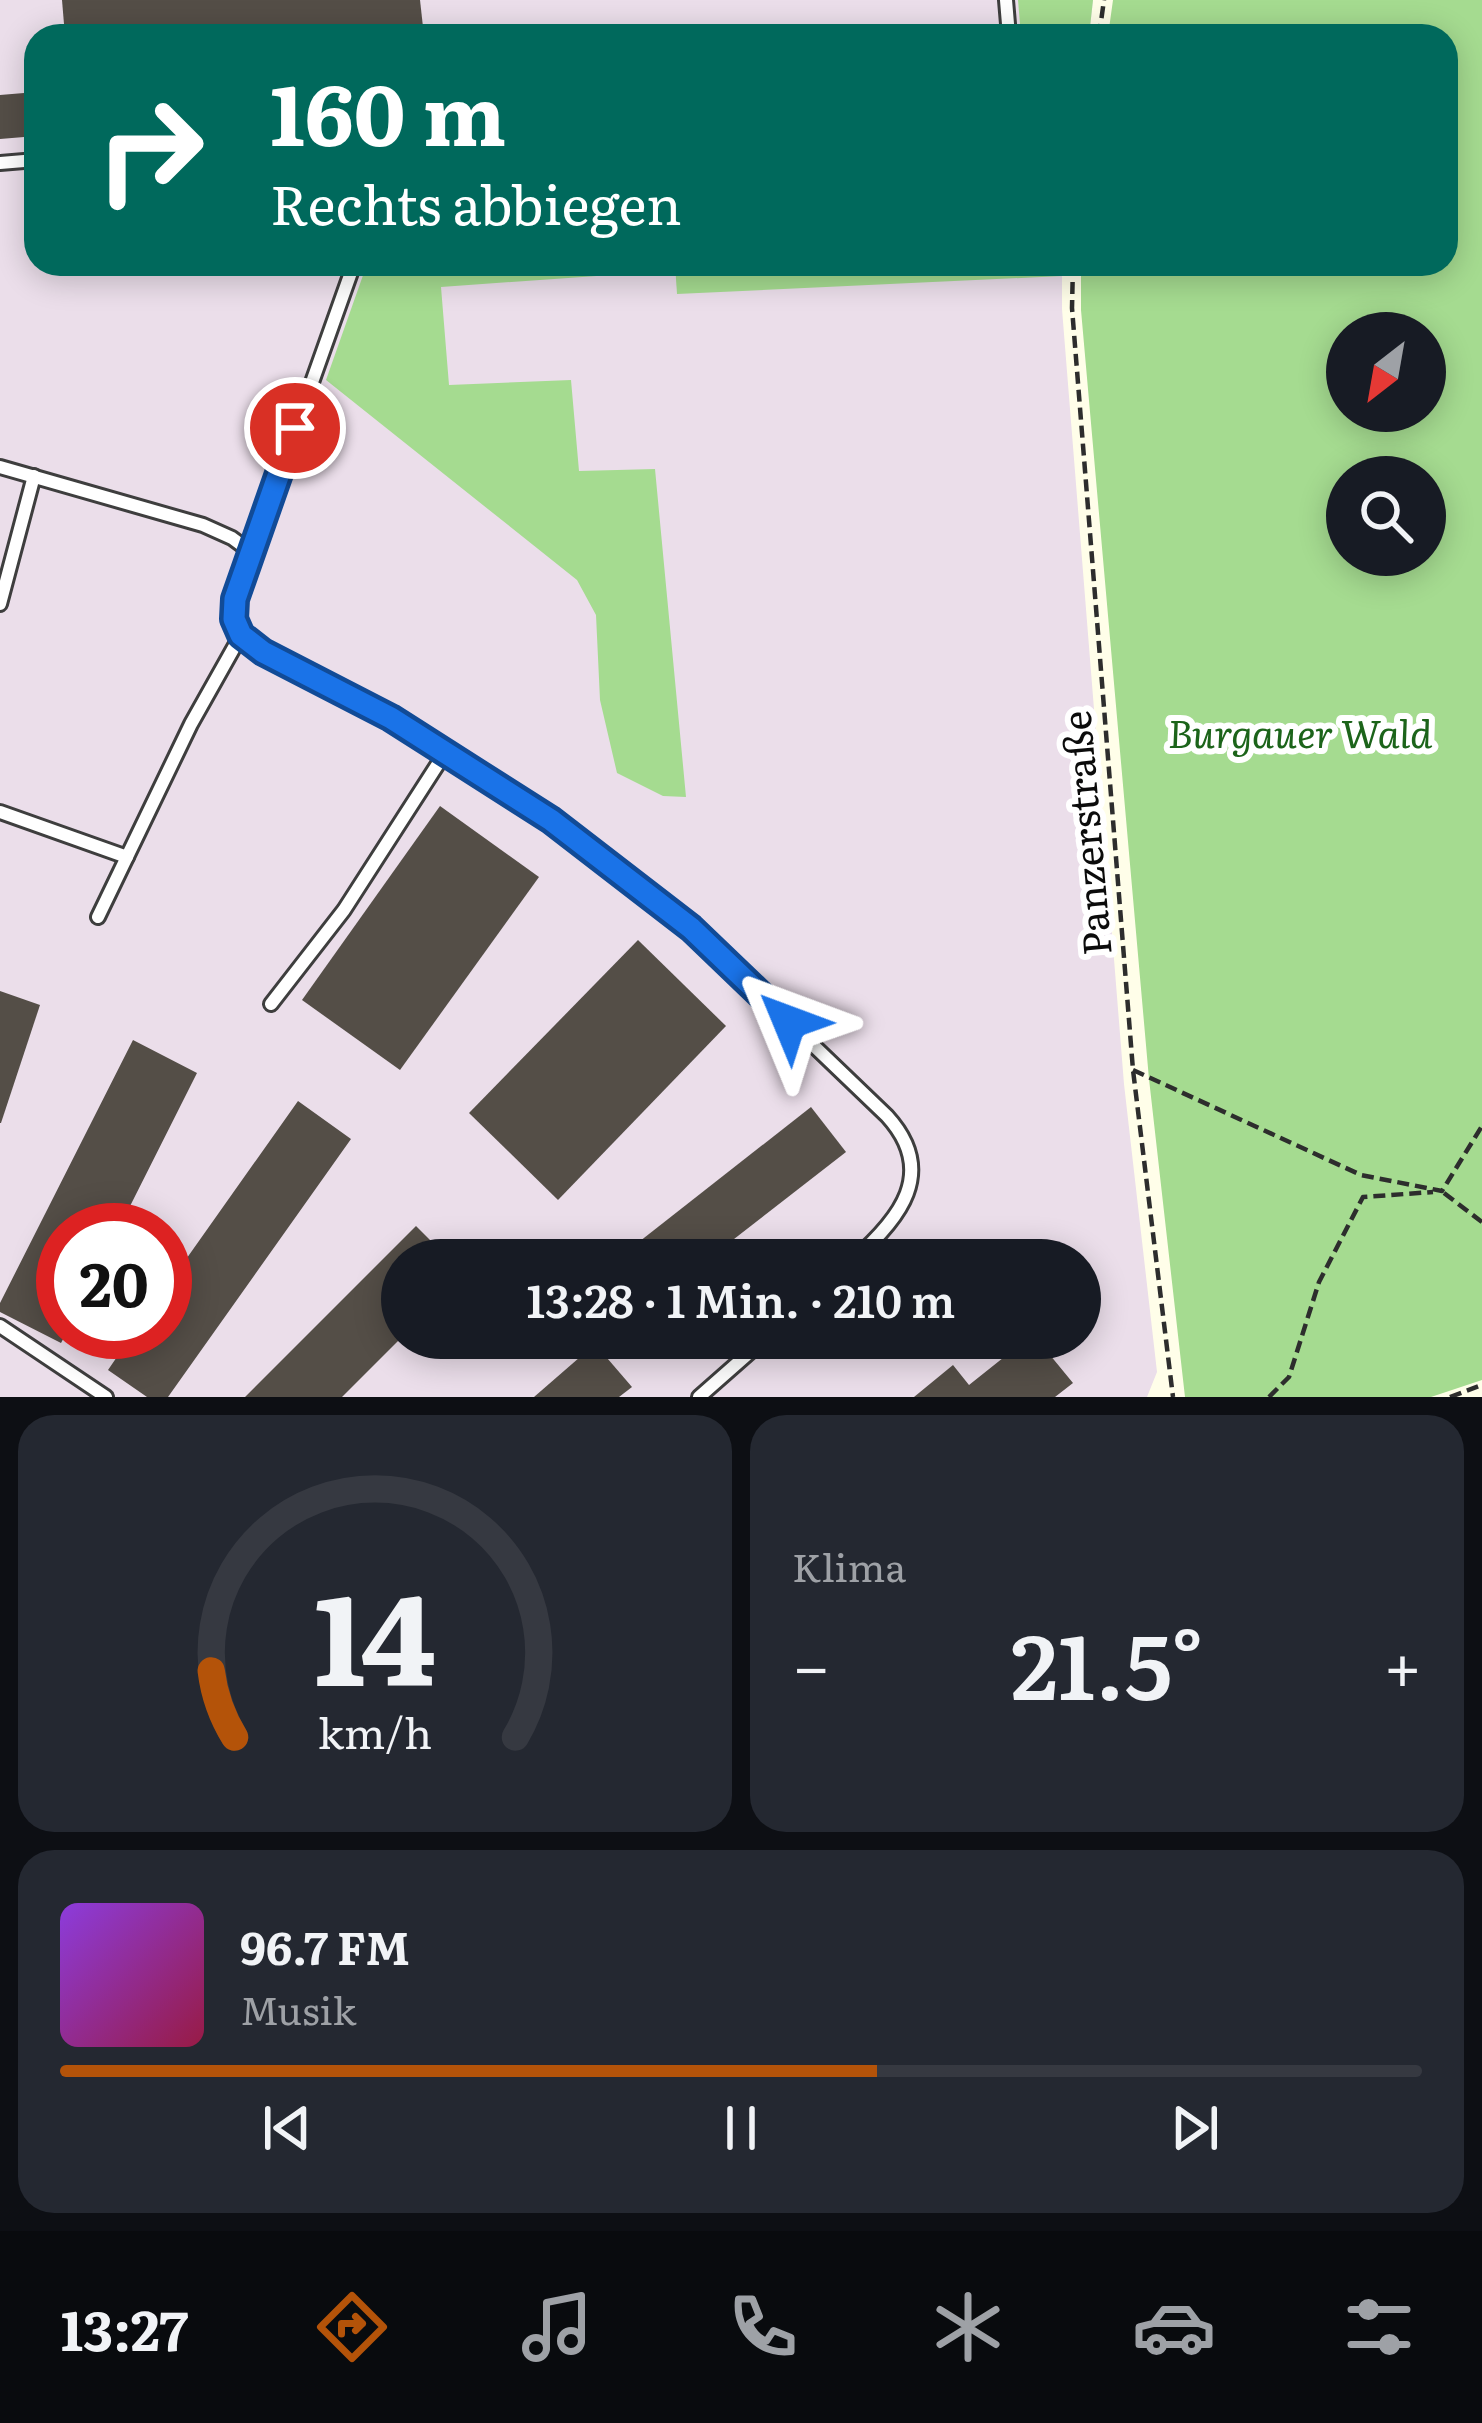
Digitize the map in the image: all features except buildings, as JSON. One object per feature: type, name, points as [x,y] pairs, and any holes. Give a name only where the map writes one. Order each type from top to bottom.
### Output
[{"type":"lane","points":[[349,276],[235,599],[234,619],[241,635],[263,652],[391,718],[551,820],[691,928],[904,1135],[912,1168],[910,1190],[895,1219],[875,1239]]},
{"type":"lane","points":[[0,466],[203,525],[251,552]]},
{"type":"lane","points":[[0,604],[34,476]]},
{"type":"lane","points":[[98,917],[191,724],[241,635]]},
{"type":"lane","points":[[272,1004],[344,910],[446,753]]},
{"type":"lane","points":[[0,812],[127,857]]},
{"type":"lane","points":[[0,1326],[106,1397]]},
{"type":"lane","points":[[699,1397],[742,1359]]},
{"type":"path","name":"Panzerstraße","points":[[1073,276],[1133,1070],[1173,1397]]},
{"type":"path","points":[[1133,1070],[1361,1174],[1442,1191],[1482,1222]]},
{"type":"path","points":[[1442,1191],[1482,1126]]},
{"type":"path","points":[[1269,1397],[1289,1377],[1319,1282],[1363,1197],[1442,1191]]},
{"type":"path","points":[[1450,1397],[1482,1385]]},
{"type":"shaded area","points":[[0,0],[1093,0],[1090,24],[24,24],[24,276],[1062,276],[1124,1084],[1157,1372],[1147,1397],[0,1397]]},
{"type":"green space","points":[[1018,0],[1093,0],[1090,24],[1020,24]]},
{"type":"green space","name":"Burgauer Wald","points":[[1113,0],[1482,0],[1482,1380],[1431,1397],[1185,1397],[1149,1079],[1081,276],[1458,276],[1458,24],[1110,24]]},
{"type":"green space","points":[[363,276],[597,276],[441,287],[449,385],[571,380],[579,471],[655,469],[686,797],[663,796],[617,773],[600,700],[596,615],[577,580],[326,380]]},
{"type":"green space","points":[[676,276],[1062,276],[677,294]]},
{"type":"route","points":[[295,428],[235,599],[234,619],[241,635],[263,652],[391,718],[551,820],[691,928],[789,1022]]}]
